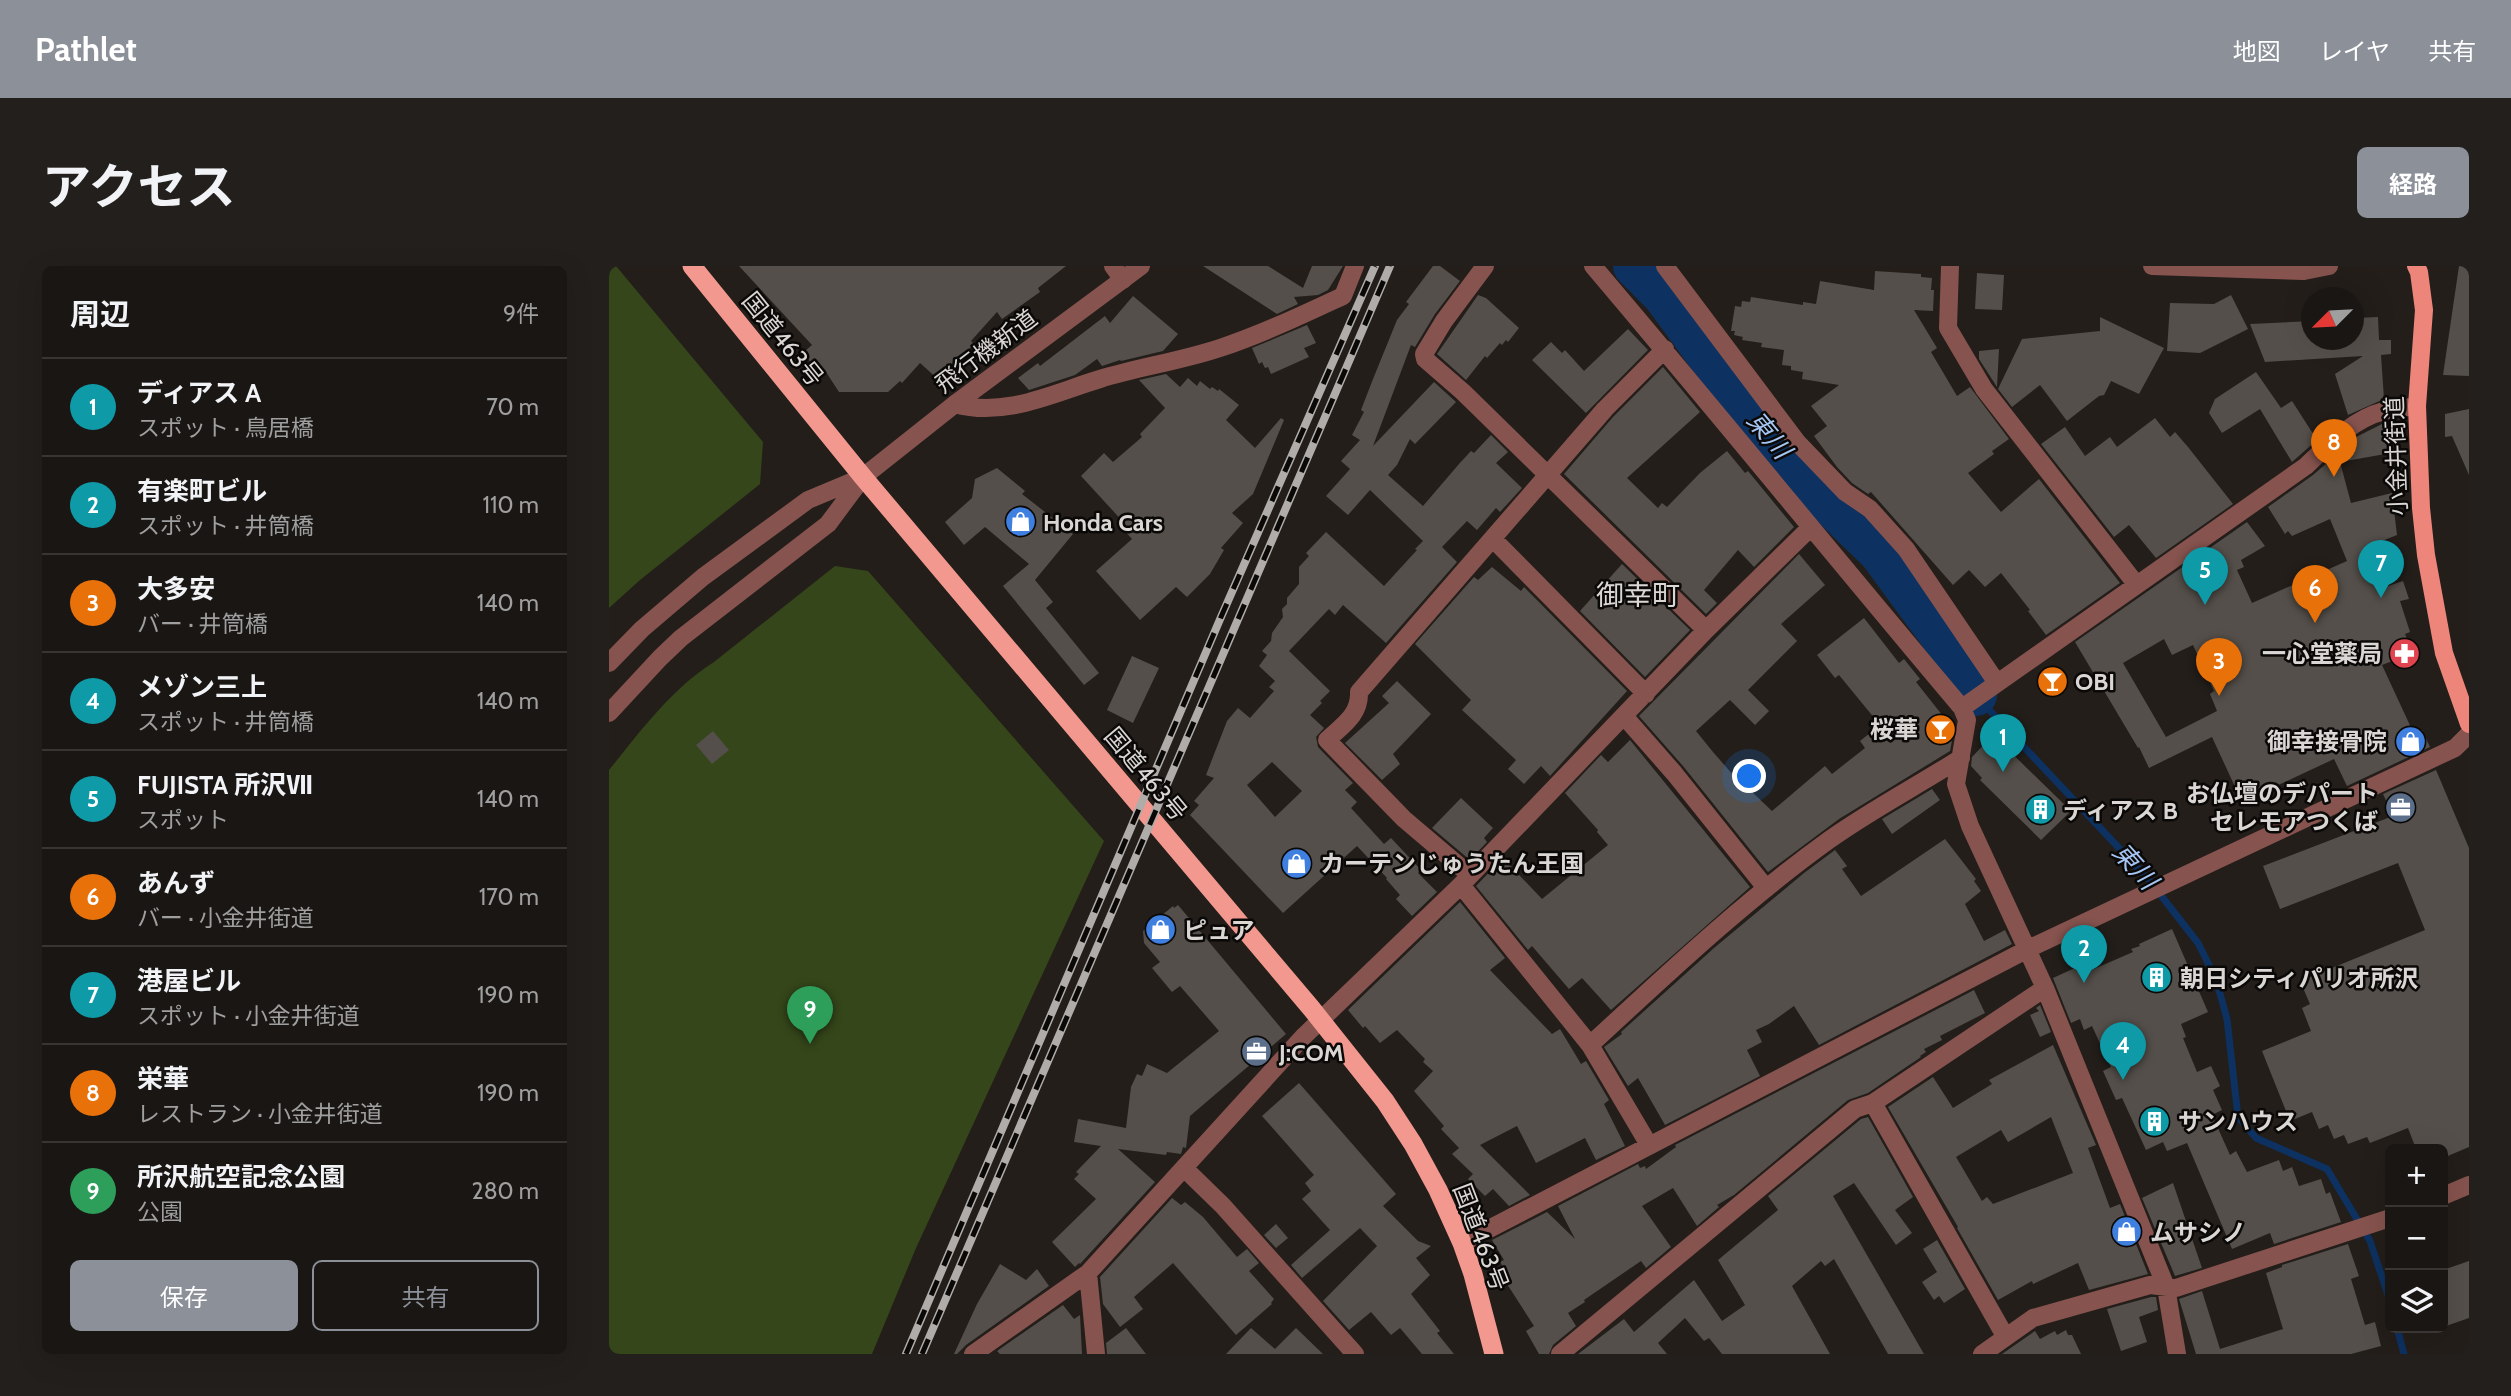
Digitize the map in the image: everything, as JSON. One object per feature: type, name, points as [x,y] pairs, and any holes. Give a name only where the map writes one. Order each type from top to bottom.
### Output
[{"type":"highway","name":"国道463号","points":[[692,266],[863,477],[1320,1019],[1385,1101],[1438,1190],[1462,1243],[1494,1354]]},
{"type":"main road","name":"小金井街道","points":[[2416,266],[2424,310],[2417,406],[2418,463],[2426,555],[2444,653],[2469,724]]},
{"type":"street","name":"飛行機新道","points":[[863,477],[1118,273],[1141,266]]},
{"type":"street","points":[[955,404],[993,410],[1049,397],[1151,365],[1218,349],[1280,326],[1343,296],[1355,266]]},
{"type":"street","points":[[1485,266],[1444,321],[1424,354],[1425,359],[1463,391],[1706,629]]},
{"type":"street","points":[[1593,266],[1665,349],[1810,528],[1964,706],[1967,720],[1956,784],[1970,826],[2045,988],[2166,1287],[2177,1354]]},
{"type":"street","points":[[1665,266],[1797,442],[1845,492],[1870,509],[1906,549],[1991,687]]},
{"type":"street","points":[[1949,266],[1948,328],[1984,389],[2136,584]]},
{"type":"street","points":[[2152,266],[2304,271],[2329,266]]},
{"type":"street","points":[[1649,1145],[1590,1045],[1465,880],[1327,740],[1356,713],[1360,704],[1359,692],[1494,540],[1605,409],[1665,349]]},
{"type":"street","points":[[1964,706],[2307,466],[2337,437],[2363,419],[2384,411],[2417,406]]},
{"type":"street","points":[[609,663],[642,629],[703,577],[808,500],[863,477]]},
{"type":"street","points":[[609,713],[681,638],[828,524],[863,477]]},
{"type":"street","points":[[973,1354],[1088,1273],[1320,1019],[1465,880],[1706,629],[1810,528]]},
{"type":"street","points":[[1494,540],[1646,694]]},
{"type":"street","points":[[1624,716],[1683,783],[1766,888]]},
{"type":"street","points":[[1462,1243],[2028,949],[2455,748],[2469,734]]},
{"type":"street","points":[[1590,1045],[1722,924],[1766,888],[1832,839],[1961,758]]},
{"type":"street","points":[[1560,1354],[1856,1109],[1873,1103],[2045,988]]},
{"type":"street","points":[[1873,1103],[2005,1336]]},
{"type":"street","points":[[1184,1168],[1223,1206],[1355,1354]]},
{"type":"street","points":[[2448,1194],[2469,1185]]},
{"type":"street","points":[[1982,1354],[2033,1318],[2150,1285],[2176,1288],[2385,1220]]},
{"type":"street","points":[[1088,1273],[1095,1354]]},
{"type":"green space","points":[[609,266],[616,266],[763,442],[760,484],[609,608]]},
{"type":"green space","points":[[835,566],[868,571],[1104,841],[916,1248],[872,1354],[609,1354],[609,770],[657,712],[684,685]]},
{"type":"building","points":[[739,266],[1066,266],[1038,288],[1040,292],[1002,319],[997,312],[971,341],[974,344],[940,381],[920,363],[902,383],[900,381],[888,392],[839,392],[824,369],[820,372],[806,357],[809,355],[805,351],[812,345]]},
{"type":"building","points":[[1203,266],[1268,266],[1303,288],[1312,266],[1343,266],[1328,290],[1318,295],[1294,297],[1298,304],[1277,314]]},
{"type":"building","points":[[1433,266],[1440,266],[1460,281],[1415,347],[1411,345],[1373,446],[1434,382],[1456,402],[1415,444],[1410,439],[1397,465],[1388,475],[1423,506],[1471,451],[1474,453],[1491,435],[1508,452],[1496,463],[1522,488],[1500,512],[1496,508],[1477,530],[1467,521],[1442,547],[1457,562],[1386,643],[1343,605],[1335,615],[1329,609],[1289,651],[1330,691],[1310,715],[1324,728],[1316,737],[1318,747],[1353,783],[1345,790],[1357,802],[1351,808],[1384,844],[1391,838],[1421,870],[1418,873],[1437,892],[1412,916],[1396,899],[1400,895],[1387,878],[1357,846],[1283,913],[1190,815],[1199,805],[1194,801],[1214,778],[1206,775],[1227,721],[1238,708],[1250,718],[1274,691],[1269,687],[1275,681],[1259,666],[1267,655],[1262,651],[1271,641],[1272,633],[1283,617],[1282,609],[1287,604],[1287,598],[1299,584],[1299,567],[1309,556],[1306,553],[1326,532],[1384,586],[1423,541],[1370,490],[1348,515],[1326,496],[1350,469],[1341,461],[1360,440],[1352,435],[1364,412],[1361,410],[1397,320],[1409,304],[1406,302]],"holes":[[[1272,762],[1302,791],[1275,817],[1247,785]]]},
{"type":"building","points":[[2459,266],[2469,266],[2469,376],[2443,375]]},
{"type":"building","points":[[1875,271],[1921,274],[1921,277],[1932,278],[1933,311],[1914,310],[1937,348],[1931,352],[1957,396],[1970,387],[2009,439],[1968,473],[2001,512],[2039,479],[2120,583],[2046,635],[2001,573],[1985,587],[1969,570],[1953,585],[1871,492],[1868,494],[1852,483],[1837,467],[1814,436],[1827,426],[1811,406],[1839,385],[1802,379],[1803,372],[1782,365],[1784,350],[1761,347],[1762,343],[1742,340],[1743,337],[1734,335],[1735,331],[1731,331],[1735,306],[1741,307],[1742,301],[1750,302],[1751,297],[1803,305],[1803,302],[1816,304],[1820,281],[1874,290]]},
{"type":"building","points":[[1977,273],[2004,275],[2002,310],[1975,309]]},
{"type":"building","points":[[1478,295],[1486,298],[1519,328],[1508,342],[1506,340],[1502,345],[1500,343],[1487,358],[1485,356],[1466,380],[1437,354]]},
{"type":"building","points":[[2231,295],[2248,329],[2200,353],[2167,351],[2170,303],[2214,304]]},
{"type":"building","points":[[1133,296],[1178,334],[1163,351],[1102,366],[1097,359],[1075,375],[1029,390],[1018,378],[1038,363],[1040,366],[1105,316],[1110,323]]},
{"type":"building","points":[[2100,317],[2164,348],[2139,394],[2111,381],[2104,395],[2067,421],[2040,385],[2012,407],[1998,389],[2022,339],[2100,331]]},
{"type":"building","points":[[2378,317],[2379,340],[2391,340],[2391,354],[2381,355],[2384,399],[2348,415],[2335,374],[2363,356],[2265,362],[2250,324],[2301,322],[2301,350],[2364,350],[2364,318]]},
{"type":"building","points":[[1307,325],[1316,343],[1304,348],[1309,357],[1271,374],[1262,362],[1259,364],[1252,348]]},
{"type":"building","points":[[1628,329],[1648,350],[1586,413],[1532,360],[1551,342],[1562,353],[1565,350],[1584,371]]},
{"type":"building","points":[[1999,349],[1997,387],[1979,359],[1979,351]]},
{"type":"building","points":[[1663,367],[1700,412],[1627,478],[1658,508],[1662,503],[1667,507],[1700,473],[1727,451],[1745,473],[1748,471],[1794,527],[1754,567],[1738,550],[1704,590],[1717,603],[1706,614],[1564,474],[1613,417]]},
{"type":"building","points":[[2256,372],[2281,408],[2292,401],[2317,440],[2292,462],[2260,409],[2222,433],[2209,413],[2215,399]]},
{"type":"building","points":[[1166,374],[1180,387],[1188,378],[1197,386],[1200,381],[1210,389],[1219,389],[1239,405],[1226,420],[1255,448],[1281,418],[1284,420],[1253,494],[1232,513],[1243,523],[1221,548],[1224,550],[1210,574],[1187,597],[1176,587],[1140,620],[1096,571],[1132,539],[1123,529],[1126,525],[1081,476],[1104,453],[1113,462],[1142,437],[1140,434],[1165,408],[1139,380]]},
{"type":"building","points":[[2469,409],[2469,475],[2452,436],[2445,437],[2445,414]]},
{"type":"building","points":[[2155,418],[2170,437],[2175,432],[2233,504],[2156,558],[2129,525],[2114,537],[2041,444],[2065,427],[2085,456],[2110,437],[2117,447]]},
{"type":"building","points":[[2386,422],[2391,453],[2340,462],[2351,503],[2392,493],[2397,535],[2367,547],[2385,587],[2403,581],[2409,599],[2400,601],[2410,632],[2405,634],[2413,653],[2382,665],[2414,734],[2422,730],[2430,747],[2347,786],[2334,759],[2242,802],[2212,737],[2149,768],[2075,642],[2247,522],[2265,546],[2241,560],[2244,567],[2237,570],[2252,603],[2347,561],[2330,519],[2292,536],[2288,531],[2285,534],[2268,507],[2313,475],[2358,436]],"holes":[[[2164,639],[2172,655],[2193,645],[2214,691],[2210,694],[2217,711],[2166,737],[2123,663]]]},
{"type":"building","points":[[997,468],[1025,491],[1022,494],[1073,534],[1035,580],[1053,602],[1046,608],[1099,673],[1084,685],[1003,586],[1029,564],[985,527],[964,545],[945,522],[972,498],[975,479]]},
{"type":"building","points":[[1799,554],[1825,585],[1781,624],[1797,641],[1748,690],[1769,711],[1755,725],[1730,700],[1696,731],[1748,792],[1750,790],[1772,811],[1825,766],[1832,774],[1865,748],[1860,741],[1880,725],[1839,675],[1835,678],[1817,655],[1864,618],[1899,663],[1904,659],[1920,679],[1916,682],[1954,730],[1950,751],[1839,819],[1768,872],[1639,716]]},
{"type":"building","points":[[1622,564],[1690,630],[1645,677],[1580,611]]},
{"type":"building","points":[[1492,567],[1521,591],[1524,587],[1627,691],[1550,776],[1541,766],[1524,784],[1508,769],[1516,760],[1462,710],[1471,700],[1415,644],[1474,577],[1478,580]]},
{"type":"building","points":[[1132,656],[1159,668],[1133,723],[1107,710]]},
{"type":"building","points":[[1397,681],[1431,714],[1393,754],[1400,764],[1382,780],[1345,743],[1389,703],[1382,696]]},
{"type":"building","points":[[713,731],[729,750],[712,764],[696,745]]},
{"type":"building","points":[[1993,735],[2071,811],[2041,840],[1980,780],[1982,778],[1971,766],[1972,757]]},
{"type":"building","points":[[1630,740],[1750,887],[1611,1010],[1582,978],[1569,989],[1532,946],[1528,950],[1476,886],[1503,858],[1542,899],[1608,845],[1565,793],[1601,755],[1608,762]]},
{"type":"building","points":[[2436,770],[2469,848],[2469,1147],[2448,1156],[2448,1144],[2414,1144],[2408,1128],[2370,1143],[2367,1137],[2348,1144],[2344,1135],[2334,1139],[2328,1125],[2319,1129],[2312,1112],[2290,1121],[2262,1051],[2311,1031],[2302,1008],[2310,1004],[2300,981],[2425,930],[2398,863],[2280,909],[2263,866],[2393,816],[2383,794]]},
{"type":"building","points":[[1932,789],[1940,800],[1892,834],[1882,819]]},
{"type":"building","points":[[1461,798],[1493,828],[1484,838],[1487,842],[1470,860],[1432,828]]},
{"type":"building","points":[[1945,839],[1976,879],[1974,881],[1981,891],[1965,904],[1984,941],[2005,930],[2012,944],[1819,1045],[1794,1006],[1756,1030],[1762,1042],[1747,1050],[1760,1076],[1665,1125],[1638,1078],[1628,1086],[1604,1047],[1622,1034],[1621,1032],[1714,948],[1804,873],[1835,850],[1847,866],[1842,869],[1861,896]]},
{"type":"building","points":[[1460,902],[1505,958],[1490,970],[1552,1034],[1560,1029],[1581,1064],[1586,1061],[1609,1100],[1604,1104],[1625,1146],[1596,1160],[1585,1138],[1536,1163],[1517,1126],[1480,1145],[1530,1195],[1509,1206],[1493,1189],[1485,1196],[1468,1179],[1473,1174],[1452,1154],[1459,1148],[1441,1129],[1444,1126],[1414,1091],[1433,1071],[1423,1062],[1425,1059],[1397,1030],[1380,1043],[1348,1010]]},
{"type":"building","points":[[1178,905],[1286,1034],[1190,1116],[1186,1148],[1183,1147],[1181,1154],[1167,1152],[1166,1155],[1118,1149],[1155,1182],[1075,1267],[1052,1242],[1096,1199],[1074,1179],[1079,1174],[1076,1172],[1101,1146],[1074,1142],[1078,1119],[1126,1128],[1131,1087],[1137,1074],[1142,1076],[1147,1064],[1167,1073],[1219,1031],[1180,986],[1172,992],[1152,968],[1160,962],[1144,943],[1143,931],[1173,906],[1174,908]]},
{"type":"building","points":[[2172,929],[2208,1012],[2181,1024],[2186,1037],[2183,1038],[2197,1072],[2211,1066],[2220,1086],[2213,1090],[2222,1110],[2212,1115],[2230,1155],[2236,1151],[2247,1172],[2279,1160],[2283,1171],[2292,1167],[2299,1186],[2321,1179],[2326,1194],[2330,1192],[2341,1222],[2274,1244],[2270,1233],[2232,1249],[2187,1143],[2167,1151],[2163,1142],[2146,1150],[2122,1098],[2116,1100],[2103,1071],[2111,1067],[2092,1026],[2084,1030],[2080,1019],[2071,1023],[2053,978],[2090,961],[2094,969],[2133,952],[2131,949],[2140,946],[2139,944]]},
{"type":"building","points":[[1974,990],[1985,1013],[1940,1036],[1942,1040],[1924,1049],[1926,1052],[1921,1057],[1868,1093],[1848,1100],[1734,1195],[1717,1205],[1719,1207],[1697,1226],[1673,1188],[1642,1206],[1671,1247],[1646,1268],[1641,1261],[1584,1300],[1585,1302],[1568,1313],[1576,1326],[1553,1345],[1549,1354],[1539,1354],[1526,1331],[1534,1326],[1507,1284],[1512,1281],[1500,1262],[1504,1260],[1492,1240],[1547,1212],[1575,1239],[1558,1206],[1638,1164],[1640,1168],[1645,1166],[1646,1169],[1676,1147],[1675,1145]]},
{"type":"building","points":[[2040,1005],[2051,1032],[2040,1037],[2030,1015],[2039,1011],[2036,1008]]},
{"type":"building","points":[[2053,1045],[2096,1145],[2088,1148],[2110,1208],[2120,1204],[2148,1274],[2089,1290],[2078,1263],[2033,1284],[2032,1281],[1998,1300],[1888,1107],[1933,1077],[1953,1108],[1992,1084],[1989,1080]],"holes":[[[2051,1117],[2073,1173],[1993,1204],[1987,1197],[1982,1201],[1956,1157],[2001,1130],[2008,1142]]]},
{"type":"building","points":[[1299,1083],[1396,1194],[1383,1206],[1418,1241],[1431,1246],[1416,1258],[1430,1275],[1411,1294],[1454,1354],[1422,1354],[1400,1328],[1391,1335],[1371,1312],[1349,1330],[1323,1301],[1377,1246],[1360,1228],[1302,1278],[1291,1265],[1330,1230],[1302,1199],[1311,1191],[1305,1183],[1314,1175],[1262,1116]]},
{"type":"building","points":[[1868,1117],[1913,1197],[1895,1210],[1912,1233],[1896,1245],[1854,1183],[1833,1196],[1924,1354],[1888,1354],[1834,1259],[1825,1266],[1821,1261],[1792,1286],[1830,1354],[1722,1354],[1709,1338],[1704,1341],[1685,1318],[1658,1343],[1667,1354],[1578,1354],[1624,1319],[1634,1332],[1694,1280],[1722,1321],[1745,1305],[1718,1260],[1778,1210],[1768,1196],[1861,1119]]},
{"type":"building","points":[[2173,1183],[2202,1268],[2175,1276],[2142,1198]]},
{"type":"building","points":[[1172,1198],[1181,1205],[1185,1202],[1203,1217],[1237,1257],[1247,1249],[1259,1263],[1249,1271],[1274,1299],[1272,1304],[1236,1335],[1173,1263],[1134,1297],[1143,1309],[1120,1327],[1103,1304],[1100,1277]]},
{"type":"building","points":[[1276,1224],[1288,1238],[1276,1248],[1264,1235]]},
{"type":"building","points":[[1937,1240],[1965,1289],[1944,1303],[1939,1296],[1934,1300],[1922,1282],[1937,1272],[1923,1249]]},
{"type":"building","points":[[2348,1244],[2359,1276],[2351,1279],[2365,1325],[2375,1322],[2381,1346],[2351,1354],[2196,1354],[2179,1299],[2202,1291],[2220,1349],[2283,1329],[2266,1273],[2282,1265]]},
{"type":"building","points":[[2469,1261],[2469,1318],[2448,1325],[2448,1270]]},
{"type":"building","points":[[1000,1264],[1026,1280],[1037,1269],[1049,1286],[954,1354],[977,1304]]},
{"type":"building","points":[[2156,1297],[2158,1310],[2139,1317],[2147,1342],[2121,1351],[2107,1309]]},
{"type":"building","points":[[1063,1305],[1074,1319],[1080,1315],[1082,1354],[1000,1354],[997,1351]]},
{"type":"building","points":[[1126,1328],[1146,1354],[1107,1354],[1106,1343]]},
{"type":"building","points":[[1251,1328],[1275,1349],[1296,1328],[1323,1354],[1226,1354]]},
{"type":"building","points":[[2066,1330],[2068,1335],[2072,1335],[2081,1354],[2002,1354],[2035,1331],[2040,1339],[2055,1331],[2057,1335]]},
{"type":"waterway","name":"東川","points":[[1634,266],[1664,296],[1738,397],[1818,493],[1880,553],[1949,647],[1976,695]]},
{"type":"waterway","name":"東川","points":[[1978,698],[2149,880],[2198,943],[2216,979],[2227,1019],[2238,1117],[2256,1138],[2327,1169],[2370,1241],[2385,1286]]},
{"type":"waterway","name":"東川","points":[[2398,1333],[2404,1354]]},
{"type":"railway","points":[[906,1354],[1221,617],[1375,266]]},
{"type":"railway","points":[[922,1354],[1390,266]]},
{"type":"place","name":"栄華","points":[[2334,477]]},
{"type":"place","name":"Honda Cars","points":[[1020,522]]},
{"type":"place","name":"港屋ビル","points":[[2381,598]]},
{"type":"place","name":"FUJISTA 所沢Ⅶ","points":[[2205,605]]},
{"type":"place","name":"あんず","points":[[2315,623]]},
{"type":"place","name":"一心堂薬局","points":[[2405,653]]},
{"type":"place","name":"OBI","points":[[2052,681]]},
{"type":"place","name":"大多安","points":[[2219,696]]},
{"type":"place","name":"桜華","points":[[1941,729]]},
{"type":"place","name":"御幸接骨院","points":[[2410,741]]},
{"type":"place","name":"ディアス A","points":[[2003,772]]},
{"type":"place","name":"お仏壇のデパート セレモアつくば","points":[[2401,807]]},
{"type":"place","name":"ディアス B","points":[[2040,810]]},
{"type":"place","name":"カーテンじゅうたん王国","points":[[1297,863]]},
{"type":"place","name":"ピュア","points":[[1160,930]]},
{"type":"place","name":"朝日シティパリオ所沢","points":[[2157,978]]},
{"type":"place","name":"有楽町ビル","points":[[2084,983]]},
{"type":"place","name":"所沢航空記念公園","points":[[810,1044]]},
{"type":"place","name":"J:COM","points":[[1256,1052]]},
{"type":"place","name":"メゾン三上","points":[[2123,1080]]},
{"type":"place","name":"サンハウス","points":[[2155,1121]]},
{"type":"place","name":"ムサシノ","points":[[2127,1232]]},
{"type":"district","name":"御幸町","points":[[1638,595]]}]
